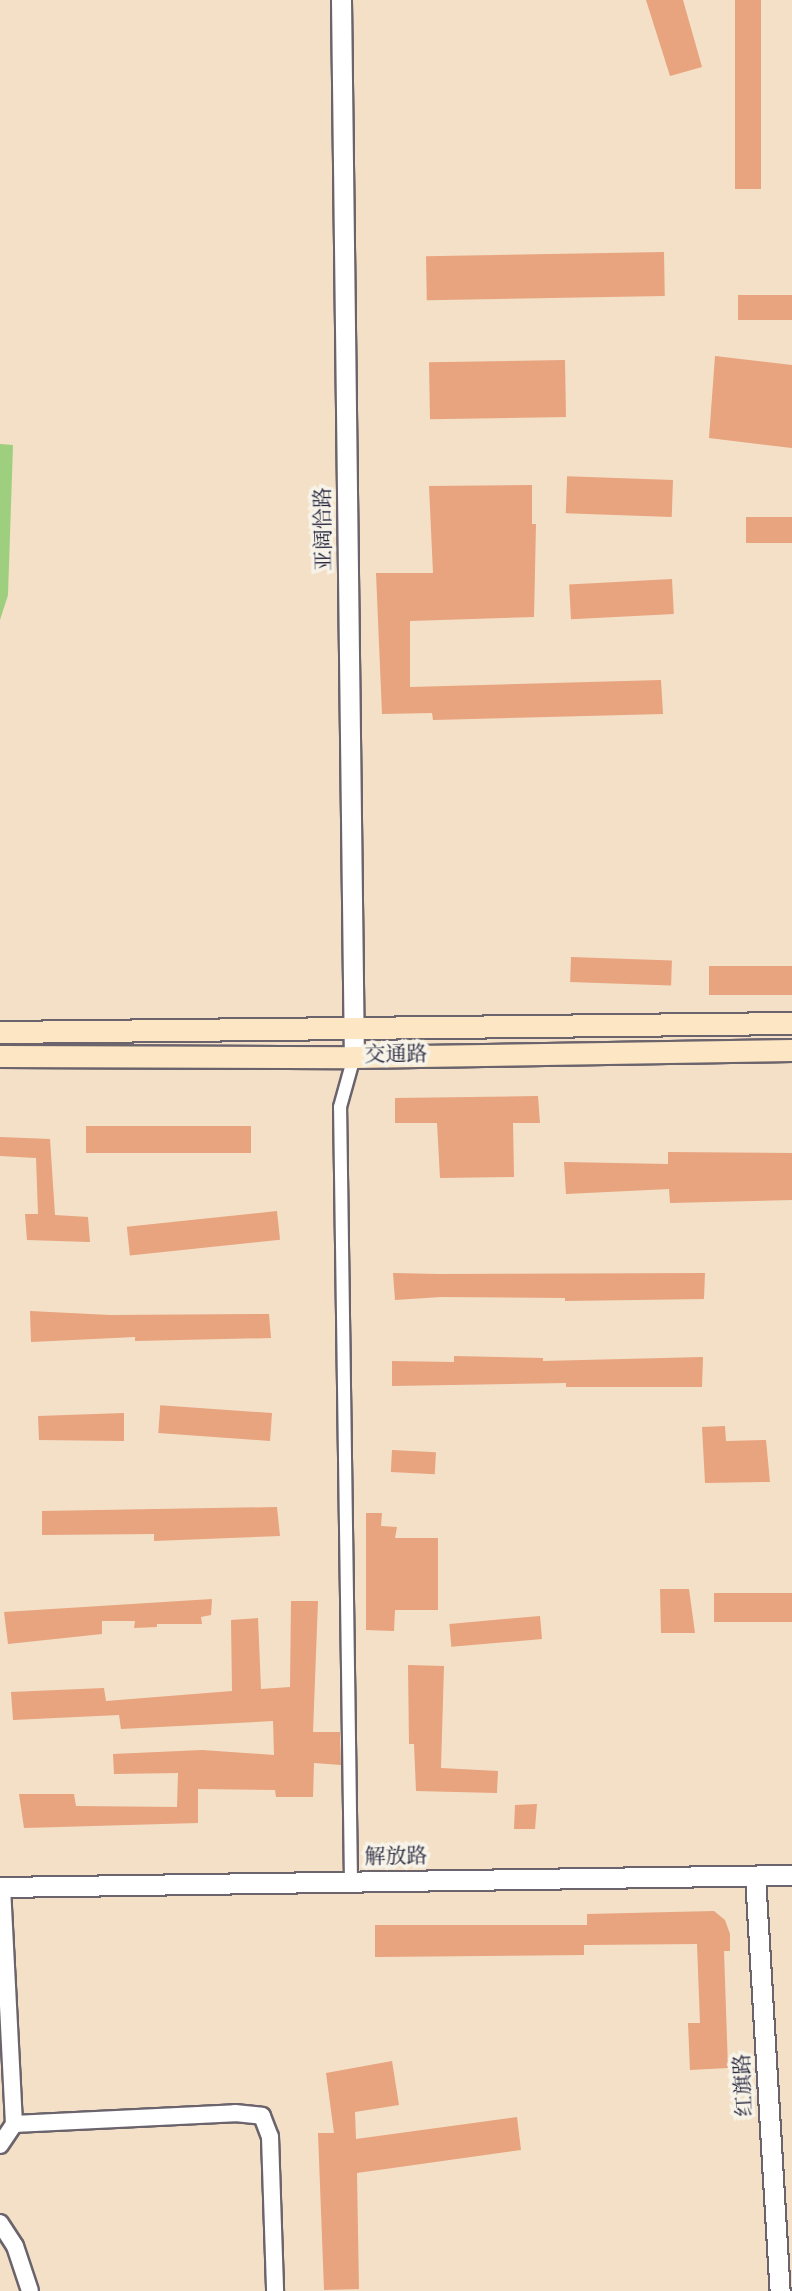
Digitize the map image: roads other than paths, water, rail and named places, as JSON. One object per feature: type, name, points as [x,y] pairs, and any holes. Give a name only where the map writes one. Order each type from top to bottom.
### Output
[{"type":"main road","points":[[0,1032],[792,1023]]},
{"type":"main road","name":"交通路","points":[[0,1056],[354,1057],[792,1051]]},
{"type":"street","name":"亚阔恰路","points":[[341,0],[354,1057]]},
{"type":"street","points":[[351,1881],[340,1107],[354,1057]]},
{"type":"street","name":"解放路","points":[[1,1887],[792,1875]]},
{"type":"street","name":"红旗路","points":[[755,1876],[780,2291]]},
{"type":"street","points":[[0,2145],[15,2124],[1,1887]]},
{"type":"street","points":[[15,2124],[235,2113],[262,2116],[270,2137],[275,2291]]},
{"type":"street","points":[[0,2223],[16,2246],[30,2291]]}]
